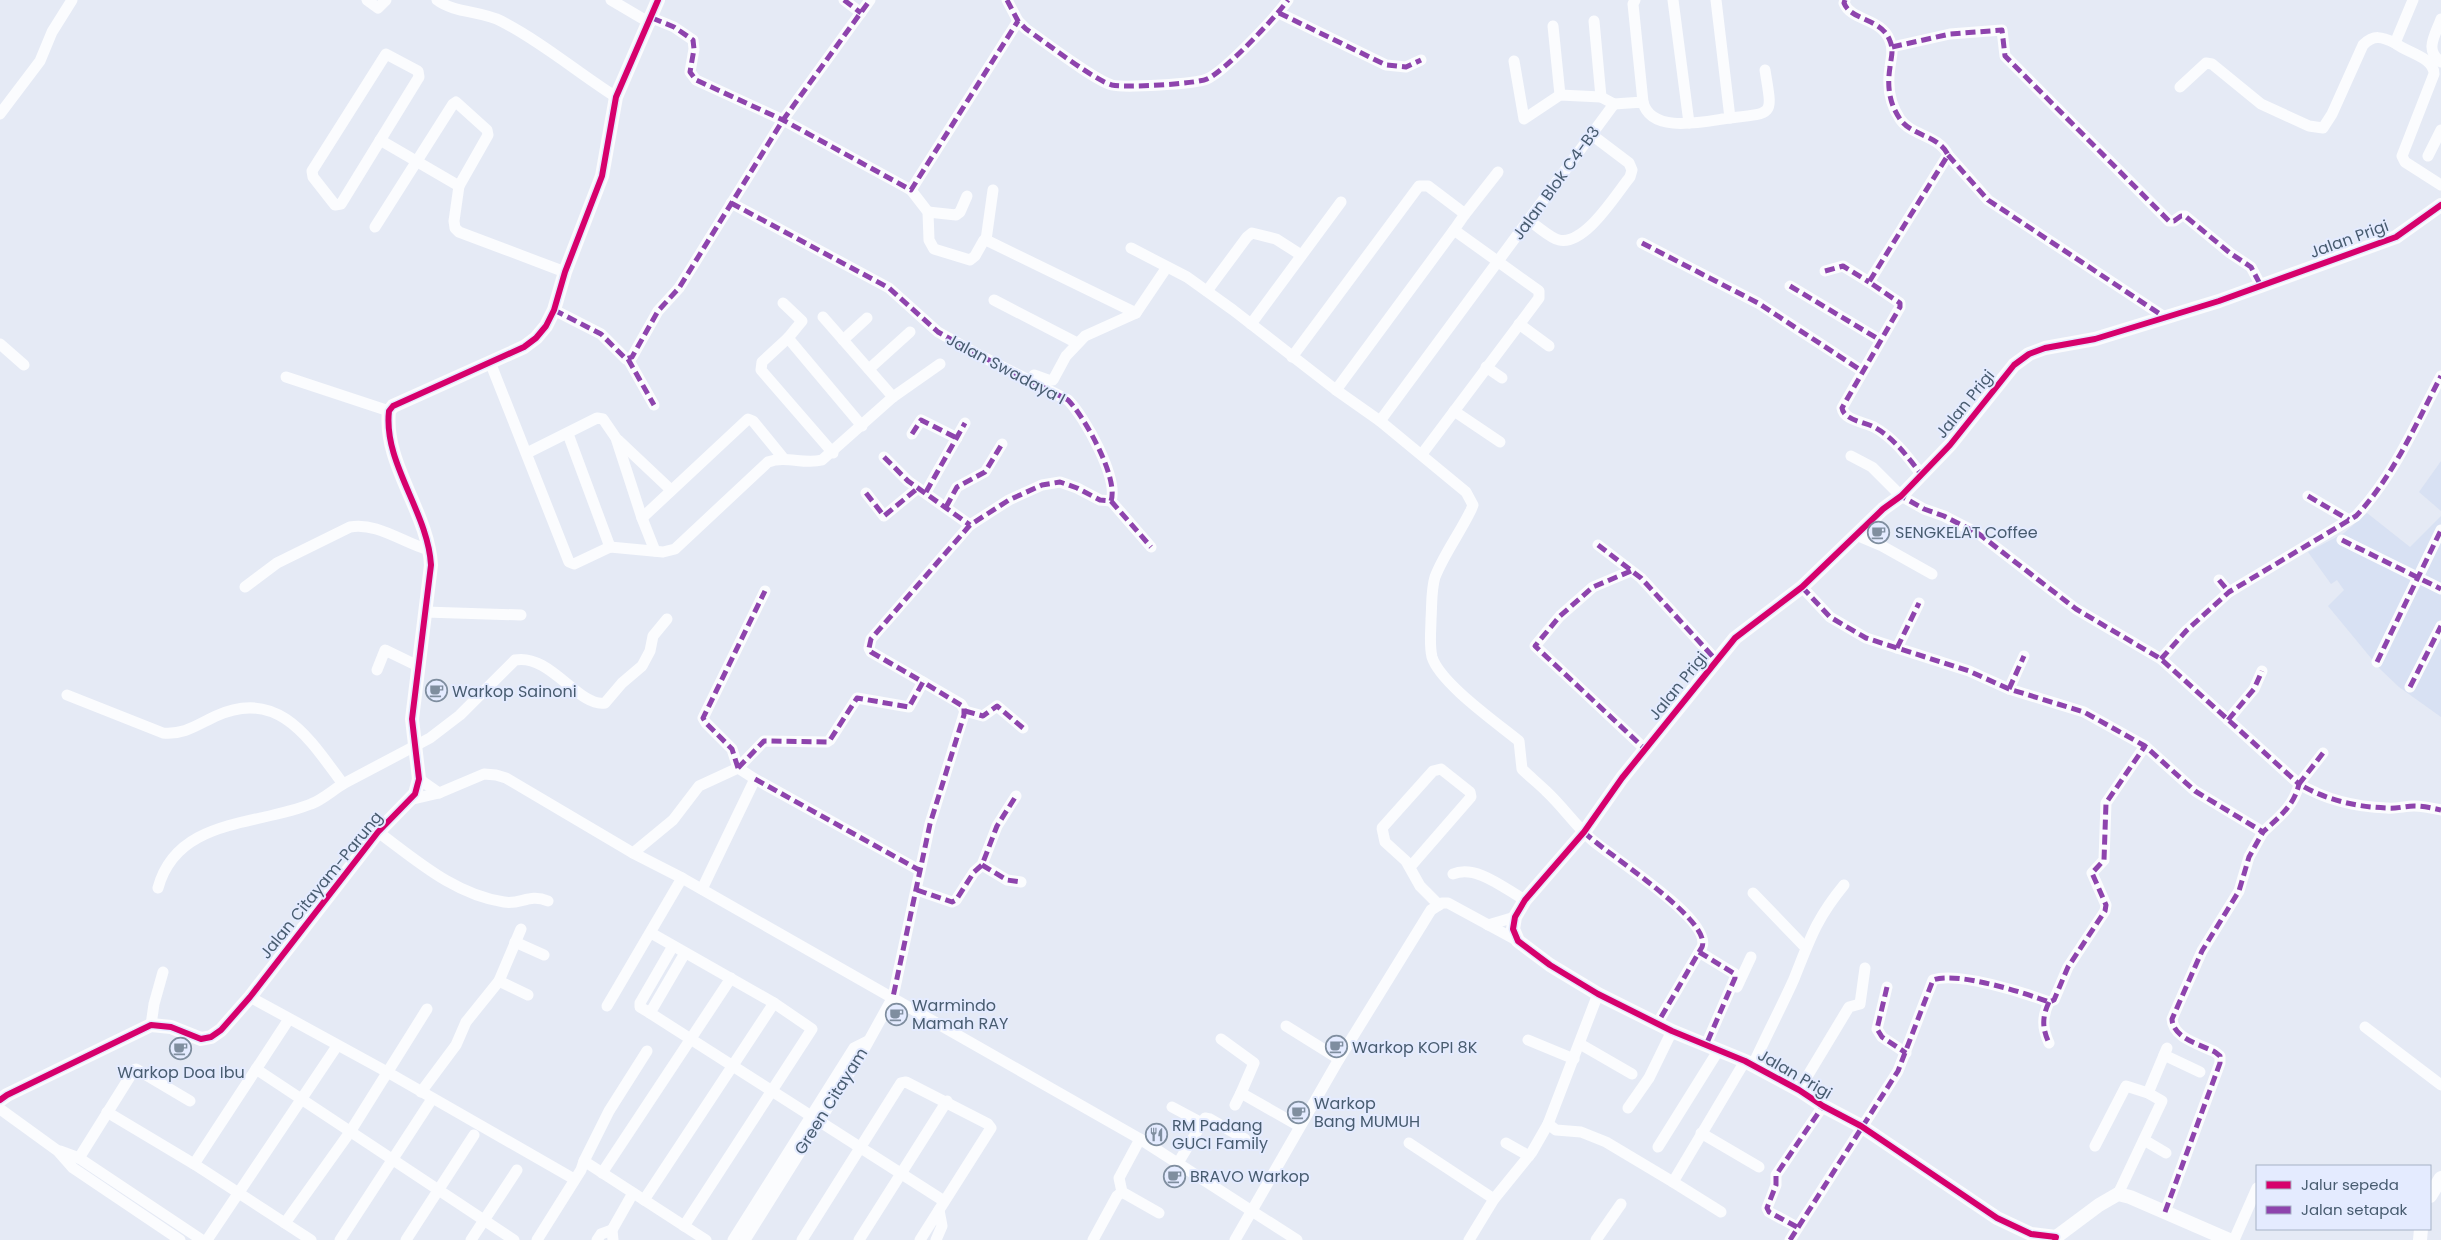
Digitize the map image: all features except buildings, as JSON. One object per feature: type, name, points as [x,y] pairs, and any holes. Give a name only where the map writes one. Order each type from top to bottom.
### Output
[{"type":"street","points":[[2,107],[40,61],[52,32],[72,0]]},
{"type":"street","points":[[366,0],[378,8],[386,0]]},
{"type":"street","points":[[611,0],[651,20],[674,27],[693,40],[694,49],[690,72],[692,77],[782,120],[910,190],[928,212],[929,240],[934,249],[940,252],[970,260],[975,256],[986,240],[993,190]]},
{"type":"street","points":[[439,793],[418,770],[412,720],[431,565],[429,550],[426,533],[388,437],[388,411],[393,406],[524,347],[536,338],[546,326],[554,310],[565,272],[602,176],[616,97],[651,20],[658,0]]},
{"type":"street","points":[[844,0],[861,13]]},
{"type":"street","points":[[628,359],[639,346],[658,311],[679,288],[782,120],[870,0]]},
{"type":"street","points":[[1007,0],[1018,21],[1026,30],[1104,81],[1126,86],[1205,80],[1220,71],[1279,13],[1288,0]]},
{"type":"street","points":[[1635,0],[1633,4],[1643,102],[1649,114],[1666,124],[1763,115],[1769,111],[1771,105],[1765,70]]},
{"type":"street","points":[[1673,0],[1690,123]]},
{"type":"street","points":[[1716,0],[1730,118]]},
{"type":"street","points":[[1845,0],[1844,3],[1849,11],[1882,28],[1892,47],[1888,89],[1896,111],[1905,125],[1939,143],[1988,200],[2166,318]]},
{"type":"street","points":[[2395,43],[2413,0]]},
{"type":"street","points":[[443,2],[477,12],[504,23],[616,97]]},
{"type":"street","points":[[1279,13],[1386,65],[1406,67],[1421,60]]},
{"type":"street","points":[[2441,19],[2431,51],[2441,62]]},
{"type":"street","points":[[910,190],[1018,21]]},
{"type":"street","points":[[1594,21],[1602,97]]},
{"type":"street","points":[[1553,26],[1560,95]]},
{"type":"street","points":[[1892,47],[1950,34],[2002,30],[2005,56],[2169,221],[2185,216],[2230,254],[2251,267],[2261,286]]},
{"type":"street","points":[[2180,87],[2200,67],[2206,63],[2212,64],[2262,104],[2309,126],[2323,128],[2332,114],[2363,45],[2375,37],[2382,37],[2430,62],[2434,67],[2433,80],[2402,156],[2406,162],[2441,185]]},
{"type":"street","points":[[389,54],[419,74],[380,140],[341,204],[335,205],[313,177],[312,171],[382,56],[389,54]]},
{"type":"street","points":[[1514,61],[1522,118],[1527,119],[1560,95],[1602,97],[1614,104],[1643,102]]},
{"type":"street","points":[[375,227],[453,104],[458,103],[487,130],[488,135],[459,186],[454,221],[456,230],[565,272]]},
{"type":"street","name":"Jalan Blok C4-B3","points":[[1380,421],[1614,104]]},
{"type":"street","points":[[2428,156],[2441,131]]},
{"type":"street","points":[[1529,221],[1559,240],[1572,238],[1586,232],[1630,177],[1632,170],[1629,163],[1592,135]]},
{"type":"street","points":[[380,140],[459,186]]},
{"type":"street","points":[[1869,282],[1948,155]]},
{"type":"street","points":[[1336,390],[1498,172]]},
{"type":"street","points":[[1292,357],[1419,186],[1428,186],[1465,214]]},
{"type":"street","points":[[928,212],[956,215],[960,212],[967,196]]},
{"type":"street","points":[[1251,324],[1341,202]]},
{"type":"street","name":"Jalan Swadaya I","points":[[731,203],[889,288],[938,332],[980,356],[1059,395],[1072,405],[1077,409],[1107,468],[1112,494],[1111,501]]},
{"type":"street","name":"Jalan Prigi","points":[[1515,917],[1525,900],[1584,832],[1645,749],[1716,660],[1747,627],[1776,608],[1802,587],[1883,509],[1901,496],[1950,445],[2014,365],[2029,354],[2062,344],[2095,339],[2166,318],[2396,237],[2441,205]]},
{"type":"street","points":[[1422,454],[1540,294],[1539,291],[1454,230]]},
{"type":"street","points":[[1207,291],[1252,233],[1276,238],[1302,255]]},
{"type":"street","points":[[986,240],[1136,313]]},
{"type":"street","points":[[1642,243],[1758,303],[1862,371]]},
{"type":"street","points":[[1131,248],[1207,291],[1292,357],[1380,421],[1466,492],[1472,505],[1435,578],[1432,592],[1430,644],[1433,658],[1444,676],[1467,698],[1519,741],[1522,769],[1547,792],[1584,832],[1661,892],[1698,927],[1704,938],[1700,952],[1657,1024]]},
{"type":"street","points":[[1825,271],[1843,266],[1900,303],[1900,308],[1844,402],[1843,412],[1872,426],[1890,438],[1921,474]]},
{"type":"street","points":[[938,332],[966,341],[1048,380],[1056,377],[1066,356],[1085,336],[1136,313],[1171,269]]},
{"type":"street","points":[[1790,286],[1880,340]]},
{"type":"street","points":[[994,300],[1077,343]]},
{"type":"street","points":[[783,303],[802,321],[788,338],[762,362],[761,370],[833,453]]},
{"type":"street","points":[[554,310],[601,334],[628,359],[654,405]]},
{"type":"street","points":[[823,317],[893,396]]},
{"type":"street","points":[[843,340],[867,318]]},
{"type":"street","points":[[1519,324],[1549,346]]},
{"type":"street","points":[[869,369],[910,332]]},
{"type":"street","points":[[788,338],[862,426]]},
{"type":"street","points":[[0,344],[24,365]]},
{"type":"street","points":[[490,362],[506,406],[528,453],[569,562],[574,564],[610,547],[655,551],[675,549],[765,465],[775,460],[784,459],[815,462],[833,453],[893,396],[940,364]]},
{"type":"street","points":[[1486,367],[1502,378]]},
{"type":"street","points":[[2161,659],[2187,630],[2229,592],[2349,520],[2365,506],[2393,464],[2441,376]]},
{"type":"street","points":[[286,377],[388,411]]},
{"type":"street","points":[[1454,411],[1500,442]]},
{"type":"street","points":[[528,453],[600,418],[606,422],[616,438],[642,518],[655,551]]},
{"type":"street","points":[[642,518],[748,419],[753,421],[784,459]]},
{"type":"street","points":[[912,434],[922,420],[957,438]]},
{"type":"street","points":[[866,493],[884,516],[922,490],[965,423]]},
{"type":"street","points":[[568,434],[610,547]]},
{"type":"street","points":[[616,438],[671,490]]},
{"type":"street","points":[[946,507],[957,487],[985,472],[1002,444]]},
{"type":"street","points":[[1850,456],[1872,467],[1901,496],[1924,509],[1944,516],[1979,534],[2076,609],[2161,659],[2299,784],[2335,801],[2364,807],[2390,808],[2414,806],[2441,810]]},
{"type":"street","points":[[884,457],[894,469],[970,525]]},
{"type":"street","points":[[1023,728],[997,706],[983,716],[965,711],[961,704],[871,652],[869,644],[970,525],[1028,490],[1052,483],[1066,483],[1100,500],[1111,501],[1151,547]]},
{"type":"street","points":[[2308,496],[2349,520]]},
{"type":"street","points":[[245,587],[277,563],[350,527],[369,526],[429,550]]},
{"type":"street","points":[[2377,662],[2441,530]]},
{"type":"street","points":[[1856,535],[1882,546],[1932,574]]},
{"type":"street","points":[[2342,540],[2441,589]]},
{"type":"street","points":[[1598,545],[1641,578],[1716,660]]},
{"type":"street","points":[[1631,571],[1592,587],[1560,616],[1535,646],[1645,749]]},
{"type":"street","points":[[2220,580],[2229,592]]},
{"type":"street","points":[[1802,587],[1830,617],[1866,638],[1969,671],[2008,689],[2084,712],[2145,746],[2195,791],[2263,832]]},
{"type":"street","points":[[765,591],[704,712],[706,723],[727,743],[736,762],[755,779],[919,870]]},
{"type":"street","points":[[1897,648],[1919,603]]},
{"type":"street","points":[[425,612],[521,615]]},
{"type":"street","points":[[158,888],[162,875],[173,855],[195,838],[229,825],[313,804],[343,784],[356,779],[430,738],[460,715],[515,660],[528,661],[545,667],[590,700],[599,704],[605,703],[622,683],[642,666],[650,651],[653,636],[667,618]]},
{"type":"street","points":[[2410,686],[2441,626]]},
{"type":"street","points":[[377,670],[385,650],[418,666]]},
{"type":"street","points":[[2008,689],[2024,656]]},
{"type":"street","points":[[2228,720],[2254,689],[2262,671]]},
{"type":"street","points":[[633,853],[673,820],[699,786],[764,741],[827,742],[857,698],[909,707],[923,682]]},
{"type":"street","points":[[67,695],[163,732],[177,734],[219,714],[243,707],[262,707],[280,714],[296,726],[343,784]]},
{"type":"street","points":[[893,997],[930,824],[965,711]]},
{"type":"street","points":[[1790,1240],[1898,1070],[1931,983],[1937,979],[1978,982],[2021,992],[2049,1002],[2054,1000],[2068,967],[2105,911],[2106,905],[2092,873],[2104,860],[2106,803],[2145,746]]},
{"type":"street","points":[[2165,1212],[2220,1063],[2220,1056],[2215,1052],[2177,1034],[2173,1028],[2172,1019],[2202,951],[2239,891],[2249,857],[2263,832],[2291,804],[2299,784],[2323,753]]},
{"type":"street","points":[[1411,866],[1472,797],[1470,792],[1441,769],[1433,771],[1382,828],[1385,842],[1411,866],[1420,886],[1439,905]]},
{"type":"street","name":"Jalan Citayam-Parung","points":[[151,1026],[171,1027],[202,1039],[211,1037],[231,1020],[378,832],[409,800],[417,789],[418,770]]},
{"type":"street","points":[[409,800],[439,793],[484,774],[496,774],[1140,1138],[1297,1240]]},
{"type":"street","points":[[702,889],[755,779]]},
{"type":"street","points":[[917,890],[952,902],[956,900],[974,872],[982,864],[997,826],[1016,796]]},
{"type":"street","points":[[378,832],[446,882],[482,897],[506,902],[537,897],[548,901]]},
{"type":"street","points":[[982,864],[1007,880],[1021,882]]},
{"type":"street","points":[[1452,874],[1466,871],[1476,873],[1525,900]]},
{"type":"street","points":[[607,1006],[682,878]]},
{"type":"street","points":[[1673,1182],[1701,1133],[1749,1063],[1794,978],[1805,947],[1829,903],[1844,885]]},
{"type":"street","points":[[1753,893],[1805,947]]},
{"type":"street","points":[[1235,1240],[1339,1059],[1425,918],[1439,905],[1448,903],[1457,906],[1488,925],[1518,940]]},
{"type":"street","points":[[1488,925],[1515,917],[1513,929],[1518,940]]},
{"type":"street","points":[[421,1092],[456,1046],[466,1022],[499,981],[521,929]]},
{"type":"street","points":[[651,933],[774,1003],[812,1029],[684,1226]]},
{"type":"street","name":"Jalan Prigi","points":[[1518,940],[1550,964],[1598,994],[1672,1031],[1749,1063],[1861,1126],[1997,1218],[2031,1234],[2056,1239]]},
{"type":"street","points":[[515,942],[544,955]]},
{"type":"street","points":[[673,946],[640,1003],[640,1007],[901,1173],[942,1205]]},
{"type":"street","points":[[1700,952],[1735,974],[1736,978],[1711,1048]]},
{"type":"street","points":[[650,1013],[685,953]]},
{"type":"street","points":[[1658,1147],[1711,1048],[1750,957]]},
{"type":"street","points":[[1798,1090],[1850,1007],[1860,1004],[1865,968]]},
{"type":"street","points":[[0,1100],[151,1026],[154,1004],[163,972]]},
{"type":"street","points":[[602,1173],[731,978]]},
{"type":"street","points":[[499,981],[528,996]]},
{"type":"street","points":[[1887,987],[1877,1029],[1882,1037],[1906,1053]]},
{"type":"street","points":[[1469,1240],[1494,1199],[1529,1156],[1548,1124],[1558,1093],[1574,1059],[1598,994]]},
{"type":"street","points":[[250,997],[389,1073],[574,1180]]},
{"type":"street","name":"Green Citayam","points":[[745,1240],[854,1048],[868,1041],[893,997]]},
{"type":"street","points":[[2049,1002],[2043,1021],[2044,1032],[2049,1042]]},
{"type":"street","points":[[644,1200],[774,1003]]},
{"type":"street","points":[[285,1223],[350,1132],[389,1073],[427,1009]]},
{"type":"street","points":[[194,1164],[289,1019]]},
{"type":"street","points":[[1286,1026],[1339,1059]]},
{"type":"street","points":[[2365,1027],[2441,1085]]},
{"type":"street","points":[[1628,1108],[1649,1078],[1672,1031]]},
{"type":"street","points":[[1221,1039],[1254,1063],[1235,1104]]},
{"type":"street","points":[[1528,1040],[1574,1059]]},
{"type":"street","points":[[1580,1044],[1632,1074]]},
{"type":"street","points":[[207,1240],[240,1194],[337,1046]]},
{"type":"street","points":[[537,1240],[574,1180],[609,1111],[647,1051]]},
{"type":"street","points":[[2148,1093],[2165,1052],[2200,1072]]},
{"type":"street","points":[[79,1158],[132,1072],[136,1069],[190,1101]]},
{"type":"street","points":[[256,1069],[514,1240]]},
{"type":"street","points":[[802,1240],[862,1148],[901,1082],[906,1082],[947,1101],[988,1124],[990,1128],[920,1240]]},
{"type":"street","points":[[2056,1239],[2099,1205],[2118,1194],[2162,1103],[2161,1099],[2126,1086],[2094,1146]]},
{"type":"street","points":[[1241,1093],[1300,1126]]},
{"type":"street","points":[[340,1240],[432,1099]]},
{"type":"street","points":[[859,1240],[947,1101]]},
{"type":"street","points":[[1797,1227],[1769,1212],[1767,1208],[1776,1186],[1776,1175],[1823,1106]]},
{"type":"street","points":[[1172,1107],[1202,1123]]},
{"type":"street","points":[[0,1109],[58,1150],[74,1168],[180,1240]]},
{"type":"street","points":[[107,1112],[194,1164],[310,1240]]},
{"type":"street","name":"Green Citayam","points":[[733,1240],[815,1118]]},
{"type":"street","points":[[1178,1163],[1205,1118],[1245,1139]]},
{"type":"street","points":[[1548,1124],[1556,1130],[1581,1132],[1606,1142],[1720,1212]]},
{"type":"street","points":[[1701,1133],[1759,1167]]},
{"type":"street","points":[[406,1240],[474,1135]]},
{"type":"street","points":[[1140,1138],[1119,1178],[1122,1192],[1159,1213]]},
{"type":"street","points":[[2144,1140],[2166,1153]]},
{"type":"street","points":[[1409,1143],[1494,1199]]},
{"type":"street","points":[[1506,1143],[1529,1156]]},
{"type":"street","points":[[58,1150],[79,1158],[202,1240]]},
{"type":"street","points":[[584,1161],[706,1240]]},
{"type":"street","points":[[471,1240],[517,1170]]},
{"type":"street","points":[[2431,1194],[2441,1178]]},
{"type":"street","points":[[2234,1240],[2256,1190]]},
{"type":"street","points":[[1108,1240],[1095,1237],[1117,1196],[1122,1192]]},
{"type":"street","points":[[607,1237],[633,1193]]},
{"type":"street","points":[[2118,1194],[2130,1196],[2229,1240]]},
{"type":"street","points":[[1596,1240],[1621,1204]]},
{"type":"street","points":[[936,1240],[942,1226],[942,1205]]},
{"type":"shaded area","points":[[2441,461],[2441,511],[2419,492]]},
{"type":"shaded area","points":[[2367,513],[2410,547],[2441,516],[2441,717],[2399,687],[2380,669],[2328,606],[2344,590],[2337,580],[2331,584],[2308,552],[2344,533]]},
{"type":"marked path","points":[[844,0],[861,13]]},
{"type":"marked path","points":[[554,310],[601,334],[626,359],[632,357],[658,311],[679,288],[783,120],[870,0]]},
{"type":"marked path","points":[[1007,0],[1018,21],[1026,29],[1094,76],[1104,82],[1119,86],[1176,84],[1207,79],[1237,55],[1288,0]]},
{"type":"marked path","points":[[1845,0],[1844,3],[1848,9],[1880,28],[1890,41],[1892,51],[1889,74],[1890,94],[1896,113],[1905,125],[1938,143],[1948,155],[1869,282],[1900,303],[1900,307],[1842,408],[1850,418],[1874,427],[1888,436],[1921,474]]},
{"type":"marked path","points":[[1279,13],[1386,65],[1406,67],[1421,60]]},
{"type":"marked path","points":[[652,18],[674,27],[693,40],[694,49],[690,72],[696,80],[783,120],[911,190],[1018,21]]},
{"type":"marked path","points":[[1892,47],[1950,34],[2002,30],[2005,56],[2169,221],[2185,216],[2230,253],[2251,267],[2261,286]]},
{"type":"marked path","points":[[1948,155],[1988,200],[2166,318]]},
{"type":"marked path","points":[[731,203],[889,288],[938,332],[1068,400],[1083,419],[1105,463],[1110,478],[1111,501],[1100,500],[1077,488],[1060,482],[1042,485],[1009,500],[970,525],[871,639],[869,648],[871,652],[923,682]]},
{"type":"marked path","points":[[1642,243],[1758,303],[1862,371]]},
{"type":"marked path","points":[[1825,271],[1843,266],[1869,282]]},
{"type":"marked path","points":[[1790,286],[1880,340]]},
{"type":"marked path","points":[[628,359],[654,405]]},
{"type":"marked path","points":[[2161,659],[2187,630],[2229,592],[2356,516],[2393,467],[2441,376]]},
{"type":"marked path","points":[[912,434],[921,420],[957,438]]},
{"type":"marked path","points":[[926,492],[965,423]]},
{"type":"marked path","points":[[946,507],[957,487],[985,472],[1002,444]]},
{"type":"marked path","points":[[884,457],[908,481],[970,525]]},
{"type":"marked path","points":[[866,493],[884,516],[918,488]]},
{"type":"marked path","points":[[1802,587],[1830,617],[1866,638],[1969,671],[2009,689],[2084,712],[2145,746],[2195,791],[2263,832],[2290,805],[2299,784],[2161,659],[2076,609],[1979,534],[1944,516],[1924,509],[1901,496]]},
{"type":"marked path","points":[[2308,496],[2349,520]]},
{"type":"marked path","points":[[1111,501],[1151,547]]},
{"type":"marked path","points":[[2377,662],[2441,530]]},
{"type":"marked path","points":[[2342,540],[2441,589]]},
{"type":"marked path","points":[[1598,545],[1641,578],[1716,660]]},
{"type":"marked path","points":[[1631,571],[1593,587],[1560,616],[1535,646],[1645,749]]},
{"type":"marked path","points":[[2219,580],[2229,592]]},
{"type":"marked path","points":[[738,768],[732,749],[703,718],[765,591]]},
{"type":"marked path","points":[[1897,648],[1919,603]]},
{"type":"marked path","points":[[2410,687],[2441,626]]},
{"type":"marked path","points":[[2009,689],[2024,656]]},
{"type":"marked path","points":[[2228,720],[2254,689],[2262,671]]},
{"type":"marked path","points":[[738,768],[764,741],[827,742],[857,698],[909,707],[923,682],[964,707],[964,715],[930,824],[893,997]]},
{"type":"marked path","points":[[965,711],[983,716],[997,706],[1023,728]]},
{"type":"marked path","points":[[1790,1240],[1898,1071],[1933,980],[1958,978],[1991,984],[2049,1002],[2054,1000],[2068,967],[2105,911],[2106,905],[2092,873],[2104,860],[2106,803],[2145,746]]},
{"type":"marked path","points":[[2323,753],[2299,784],[2309,790],[2353,804],[2390,808],[2417,806],[2441,810]]},
{"type":"marked path","points":[[755,779],[919,870]]},
{"type":"marked path","points":[[917,890],[952,902],[956,900],[974,872],[982,865],[997,826],[1016,796]]},
{"type":"marked path","points":[[1584,832],[1675,904],[1691,920],[1701,935],[1702,947],[1657,1024]]},
{"type":"marked path","points":[[2165,1212],[2220,1063],[2220,1056],[2215,1052],[2182,1036],[2173,1026],[2172,1019],[2202,951],[2239,891],[2249,857],[2263,832]]},
{"type":"marked path","points":[[982,865],[1007,880],[1021,882]]},
{"type":"marked path","points":[[1699,952],[1735,974],[1735,978],[1706,1045]]},
{"type":"marked path","points":[[1887,987],[1877,1029],[1882,1037],[1906,1053]]},
{"type":"marked path","points":[[2049,1002],[2044,1022],[2049,1043]]},
{"type":"marked path","points":[[1797,1227],[1769,1212],[1767,1208],[1776,1185],[1776,1175],[1823,1106]]},
{"type":"cycle path","points":[[0,1100],[151,1025],[171,1027],[201,1039],[211,1037],[221,1030],[250,997],[378,832],[415,794],[419,779],[412,719],[431,565],[428,545],[422,526],[393,450],[389,430],[389,411],[393,406],[524,347],[536,338],[546,326],[554,310],[565,272],[602,176],[616,97],[658,0]]},
{"type":"cycle path","points":[[2055,1240],[2056,1237],[2031,1234],[1997,1218],[1861,1126],[1823,1106],[1799,1090],[1745,1061],[1672,1031],[1598,994],[1550,965],[1518,941],[1513,929],[1515,917],[1525,900],[1584,832],[1622,778],[1735,638],[1802,587],[1883,509],[1901,496],[1950,445],[2014,365],[2029,354],[2045,348],[2095,339],[2219,301],[2396,237],[2441,205]]},
{"type":"place","name":"SENGKELAT Coffee","points":[[1879,532]]},
{"type":"place","name":"Warkop Sainoni","points":[[436,691]]},
{"type":"place","name":"Warmindo Mamah RAY","points":[[896,1014]]},
{"type":"place","name":"Warkop KOPI 8K","points":[[1336,1047]]},
{"type":"place","name":"Warkop Doa Ibu","points":[[181,1048]]},
{"type":"place","name":"Warkop Bang MUMUH","points":[[1298,1112]]},
{"type":"place","name":"RM Padang GUCI Family","points":[[1156,1134]]},
{"type":"place","name":"BRAVO Warkop","points":[[1174,1176]]}]
